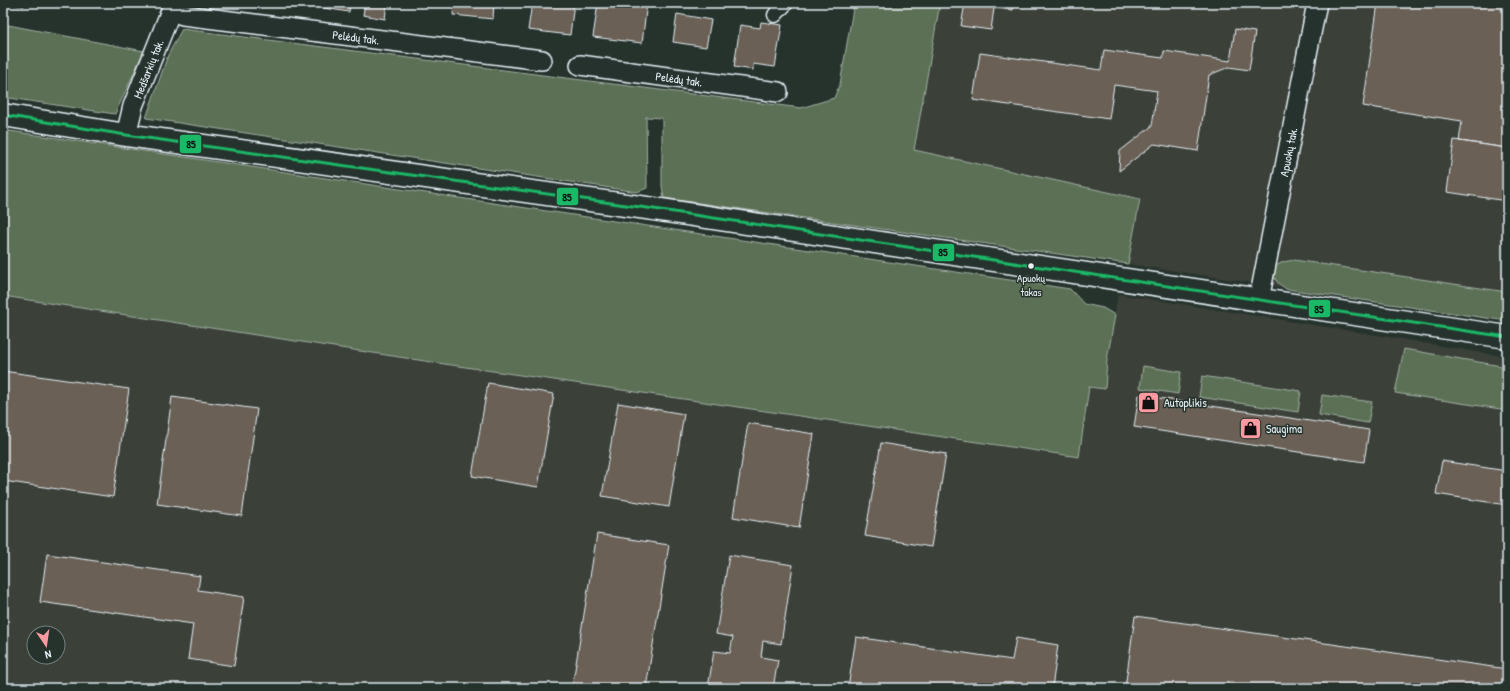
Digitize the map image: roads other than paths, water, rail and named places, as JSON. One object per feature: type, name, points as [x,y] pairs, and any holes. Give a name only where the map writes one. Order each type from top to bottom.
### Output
[{"type":"main road","points":[[3,115],[126,134],[662,210],[1507,337]]},
{"type":"street","points":[[775,15],[786,3]]},
{"type":"street","name":"Apuokų tak.","points":[[1260,300],[1317,3]]},
{"type":"street","name":"Pelėdų tak.","points":[[172,7],[183,15],[542,60]]},
{"type":"street","name":"Medšarkių tak.","points":[[126,134],[133,106],[172,7]]},
{"type":"street","name":"Pelėdų tak.","points":[[580,65],[778,92]]},
{"type":"place","name":"Apuokų takas","points":[[1031,266]]},
{"type":"place","name":"Autoplikis","points":[[1149,402]]},
{"type":"place","name":"Saugima","points":[[1251,428]]}]
